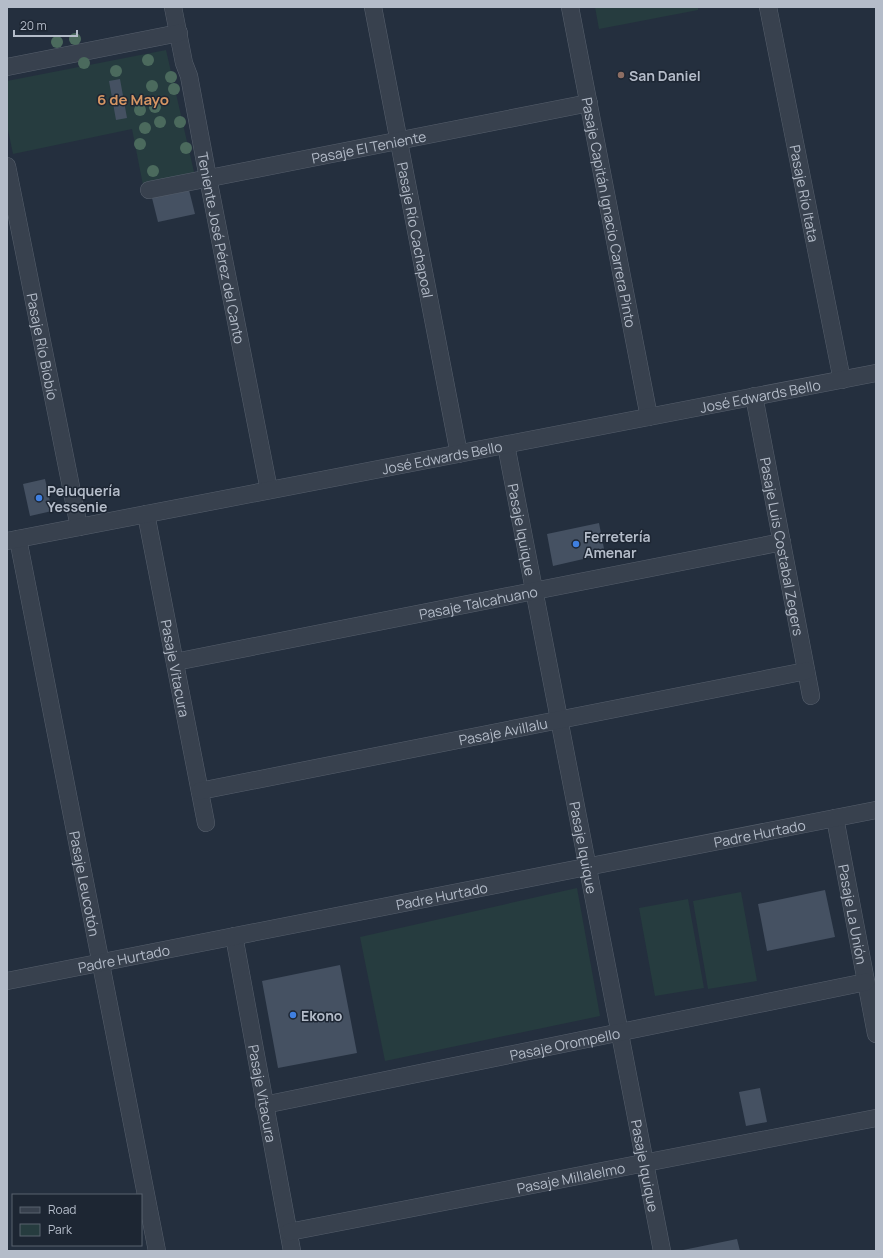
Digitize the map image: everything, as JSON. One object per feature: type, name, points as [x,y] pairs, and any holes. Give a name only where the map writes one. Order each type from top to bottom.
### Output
[{"type":"street","name":"Teniente José Pérez del Canto","points":[[174,7],[184,63],[189,76],[269,490]]},
{"type":"street","name":"Pasaje Río Cachapoal","points":[[373,7],[459,454]]},
{"type":"street","name":"Pasaje Capitán Ignacio Carrera Pinto","points":[[570,7],[649,417]]},
{"type":"street","name":"Pasaje Río Itata","points":[[768,7],[842,380]]},
{"type":"street","points":[[7,67],[179,33]]},
{"type":"street","name":"Pasaje El Teniente","points":[[149,190],[588,103]]},
{"type":"street","name":"Pasaje Río Biobío","points":[[7,166],[79,527]]},
{"type":"street","name":"José Edwards Bello","points":[[12,540],[876,373]]},
{"type":"street","name":"Pasaje Luis Costabal Zegers","points":[[754,396],[811,696]]},
{"type":"street","name":"Pasaje Iquique","points":[[506,445],[662,1251]]},
{"type":"street","name":"Pasaje Vitacura","points":[[146,514],[206,823]]},
{"type":"street","name":"Pasaje Leucotón","points":[[12,540],[100,962],[157,1251]]},
{"type":"street","name":"Pasaje Talcahuano","points":[[175,662],[782,542]]},
{"type":"street","name":"Pasaje Avillalu","points":[[200,790],[806,671]]},
{"type":"street","name":"Padre Hurtado","points":[[7,981],[876,810]]},
{"type":"street","name":"Pasaje La Unión","points":[[835,818],[876,1034]]},
{"type":"street","name":"Pasaje Vitacura","points":[[234,936],[292,1251]]},
{"type":"street","name":"Pasaje Orompello","points":[[264,1105],[866,982]]},
{"type":"street","name":"Pasaje Millalelmo","points":[[289,1232],[876,1118]]},
{"type":"green space","points":[[595,7],[698,7],[698,10],[599,29]]},
{"type":"green space","points":[[166,50],[194,172],[143,185],[132,129],[13,154],[7,125],[7,81]]},
{"type":"green space","points":[[577,888],[600,1016],[385,1061],[360,937]]},
{"type":"green space","points":[[741,892],[757,981],[708,989],[693,901]]},
{"type":"green space","points":[[688,899],[704,988],[655,996],[639,908]]},
{"type":"building","points":[[120,79],[127,118],[116,120],[109,81]]},
{"type":"building","points":[[188,186],[195,214],[158,222],[151,194]]},
{"type":"building","points":[[45,479],[52,511],[30,516],[23,484]]},
{"type":"building","name":"Ferretería Amenar","points":[[599,523],[605,554],[553,566],[547,534]]},
{"type":"building","points":[[825,890],[835,937],[767,951],[758,904]]},
{"type":"building","points":[[340,965],[357,1053],[278,1068],[262,981]]},
{"type":"building","points":[[760,1088],[767,1122],[746,1126],[739,1092]]},
{"type":"building","points":[[737,1239],[740,1251],[683,1251],[683,1250]]},
{"type":"place","name":"San Daniel","points":[[621,75]]},
{"type":"place","name":"Peluquería Yessenie","points":[[39,498]]},
{"type":"place","name":"Ferretería Amenar","points":[[576,544]]},
{"type":"place","name":"Ekono","points":[[293,1015]]},
{"type":"district","name":"6 de Mayo","points":[[133,99]]}]
